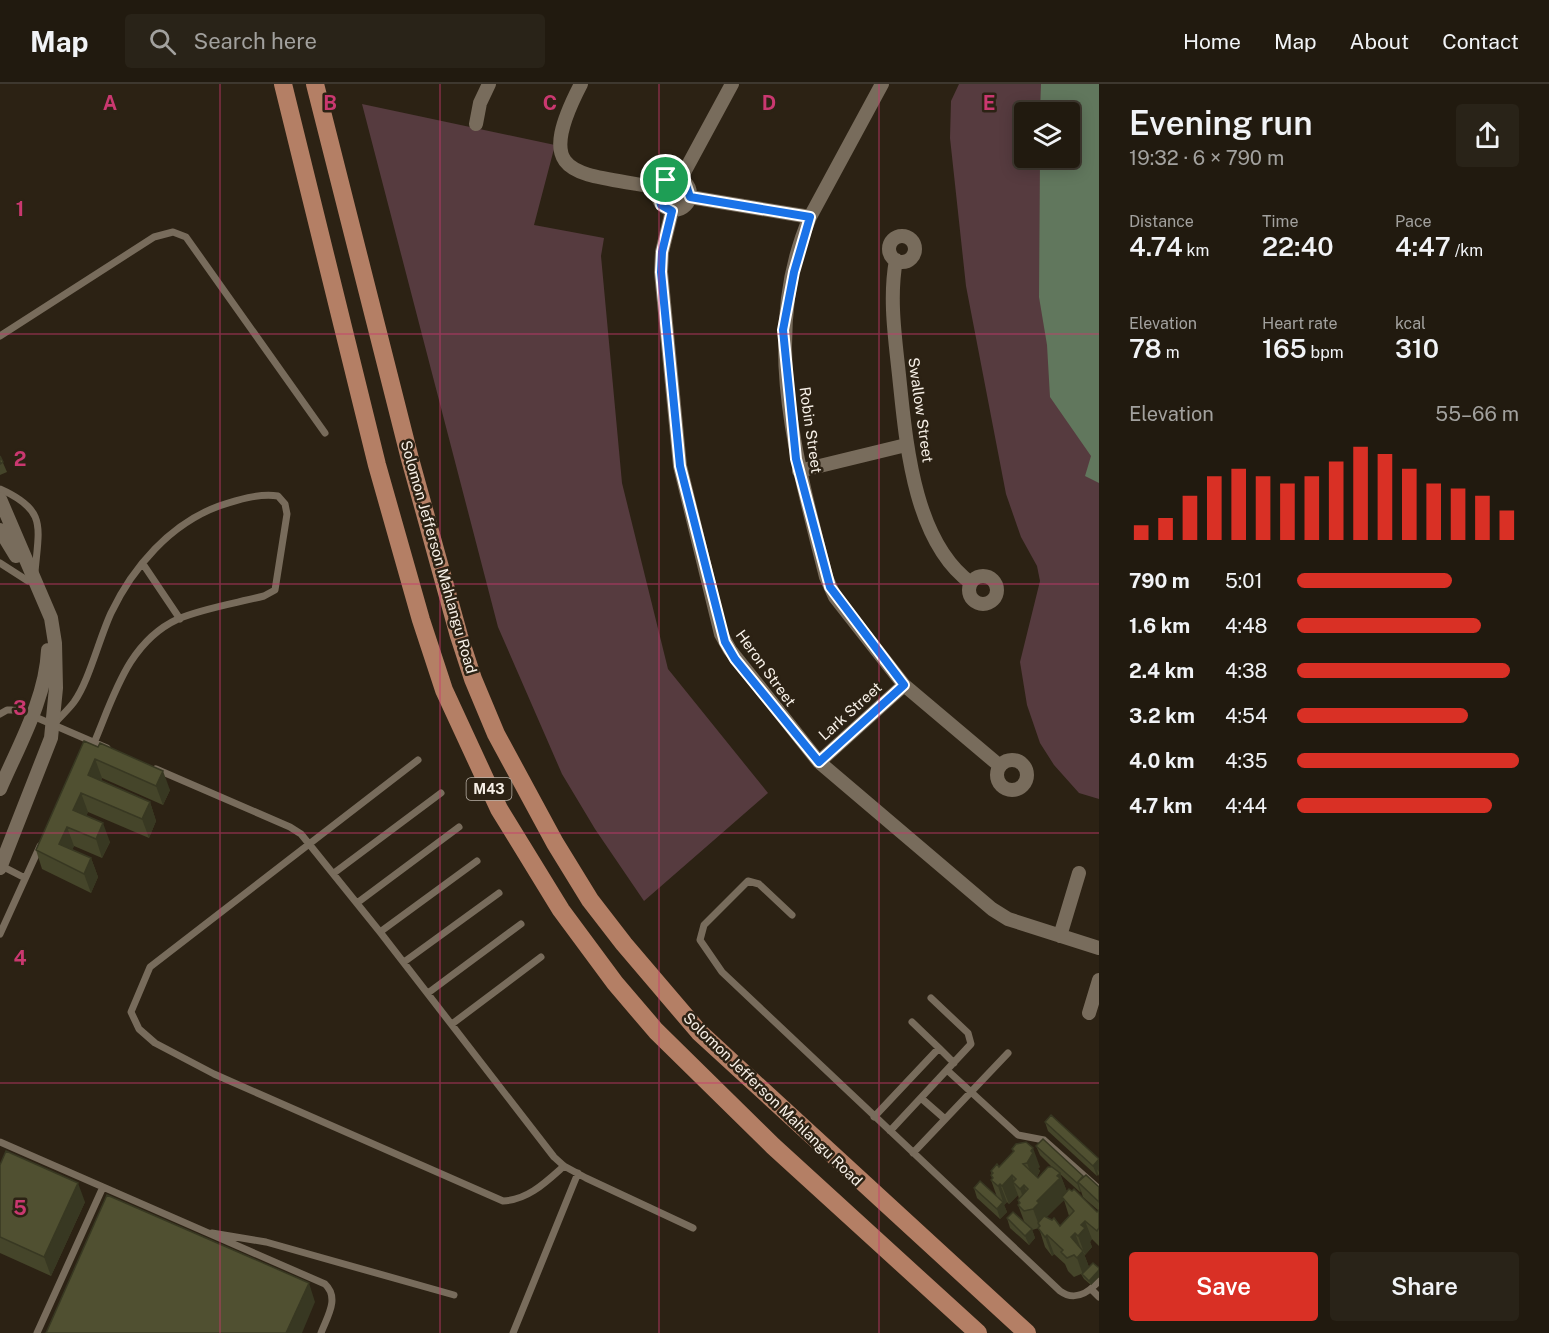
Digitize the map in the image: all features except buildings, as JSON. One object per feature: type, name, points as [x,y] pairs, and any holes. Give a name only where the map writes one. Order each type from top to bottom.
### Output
[{"type":"main road","name":"Solomon Jefferson Mahlangu Road","points":[[283,84],[377,465],[421,620],[444,690],[499,808],[561,910],[615,983],[656,1031],[773,1146],[978,1333]]},
{"type":"main road","name":"Solomon Jefferson Mahlangu Road","points":[[315,84],[410,459],[459,636],[496,734],[549,833],[573,874],[617,935],[699,1032],[1027,1333]]},
{"type":"street","points":[[476,124],[480,103],[489,84]]},
{"type":"street","points":[[581,84],[568,109],[562,132],[560,153],[566,164],[581,173],[659,188]]},
{"type":"street","points":[[681,180],[732,84]]},
{"type":"street","name":"Robin Street","points":[[882,84],[810,217],[799,250],[783,330],[794,448],[830,587],[904,685],[1000,766]]},
{"type":"street","points":[[666,180],[681,180],[688,187],[690,197],[686,206],[672,211],[661,205],[659,188],[666,180]]},
{"type":"street","points":[[690,197],[810,217]]},
{"type":"street","name":"Heron Street","points":[[672,211],[662,252],[661,272],[680,466],[721,634],[735,659],[819,762],[1000,915],[1099,948]]},
{"type":"street","name":"Swallow Street","points":[[896,261],[892,290],[906,445],[931,530],[944,556],[971,583]]},
{"type":"street","points":[[800,471],[906,445]]},
{"type":"street","points":[[0,499],[31,580],[48,637],[48,660],[32,716],[0,789]]},
{"type":"street","points":[[0,530],[31,580],[54,630],[54,725],[46,752],[0,866]]},
{"type":"street","name":"Lark Street","points":[[819,762],[904,685]]},
{"type":"street","points":[[1060,936],[1079,873]]},
{"type":"street","points":[[1089,1013],[1099,980]]},
{"type":"lane","points":[[0,336],[146,242],[167,233],[177,233],[186,237],[205,262],[326,433]]},
{"type":"lane","points":[[0,489],[27,503],[35,516],[38,537],[31,580],[0,563]]},
{"type":"lane","points":[[54,725],[75,701],[111,613],[125,588],[160,543],[182,525],[205,512],[230,503],[269,495],[278,496],[285,504],[287,514],[275,590],[264,596],[180,618],[148,640],[125,668],[91,741],[83,751]]},
{"type":"lane","points":[[143,564],[180,618]]},
{"type":"lane","points":[[0,714],[13,709],[116,752]]},
{"type":"lane","points":[[418,760],[150,967],[131,1012],[139,1029],[155,1043],[214,1074],[503,1201],[515,1200],[528,1194],[564,1166]]},
{"type":"lane","points":[[148,766],[290,827],[309,843],[404,962],[536,1136],[564,1166],[693,1228]]},
{"type":"lane","points":[[334,873],[441,793]]},
{"type":"lane","points":[[357,903],[459,827]]},
{"type":"lane","points":[[0,934],[44,836]]},
{"type":"lane","points":[[380,932],[477,861]]},
{"type":"lane","points":[[0,866],[25,879]]},
{"type":"lane","points":[[792,915],[759,884],[748,880],[704,925],[700,940],[722,972],[1060,1291],[1072,1297],[1091,1289],[1099,1281]]},
{"type":"lane","points":[[404,962],[499,893]]},
{"type":"lane","points":[[428,993],[521,924]]},
{"type":"lane","points":[[452,1024],[541,957]]},
{"type":"lane","points":[[890,1131],[971,1044],[971,1039],[931,998]]},
{"type":"lane","points":[[912,1022],[954,1063]]},
{"type":"lane","points":[[874,1117],[939,1048]]},
{"type":"lane","points":[[913,1153],[1008,1053]]},
{"type":"lane","points":[[947,1070],[1018,1135],[1044,1140],[1099,1189]]},
{"type":"lane","points":[[921,1098],[945,1119]]},
{"type":"lane","points":[[0,1142],[328,1286],[333,1300],[321,1333]]},
{"type":"lane","points":[[513,1333],[578,1173]]},
{"type":"lane","points":[[37,1333],[103,1187]]},
{"type":"lane","points":[[200,1231],[266,1242],[454,1295]]},
{"type":"lane","points":[[1091,1289],[1099,1297]]},
{"type":"shaded area","points":[[959,84],[1099,84],[1099,799],[1079,793],[1054,765],[1040,743],[1027,705],[1020,662],[1040,581],[1037,566],[1021,537],[1006,494],[966,286],[950,138],[951,101]]},
{"type":"shaded area","points":[[1041,84],[1099,84],[1099,483],[1085,476],[1091,456],[1050,397],[1047,345],[1039,297],[1040,168],[1080,168],[1080,102],[1040,102]]},
{"type":"shaded area","points":[[362,104],[555,145],[534,225],[604,238],[601,256],[622,483],[668,669],[768,793],[644,901],[595,829],[562,774],[498,627]]},
{"type":"route","points":[[675,178],[685,182],[690,197],[810,217],[801,239],[786,305],[783,330],[796,459],[830,587],[835,597],[904,685],[819,762],[735,659],[721,634],[680,466],[661,272],[662,252],[672,211],[666,209],[658,200],[659,188],[666,180],[675,178]]}]
